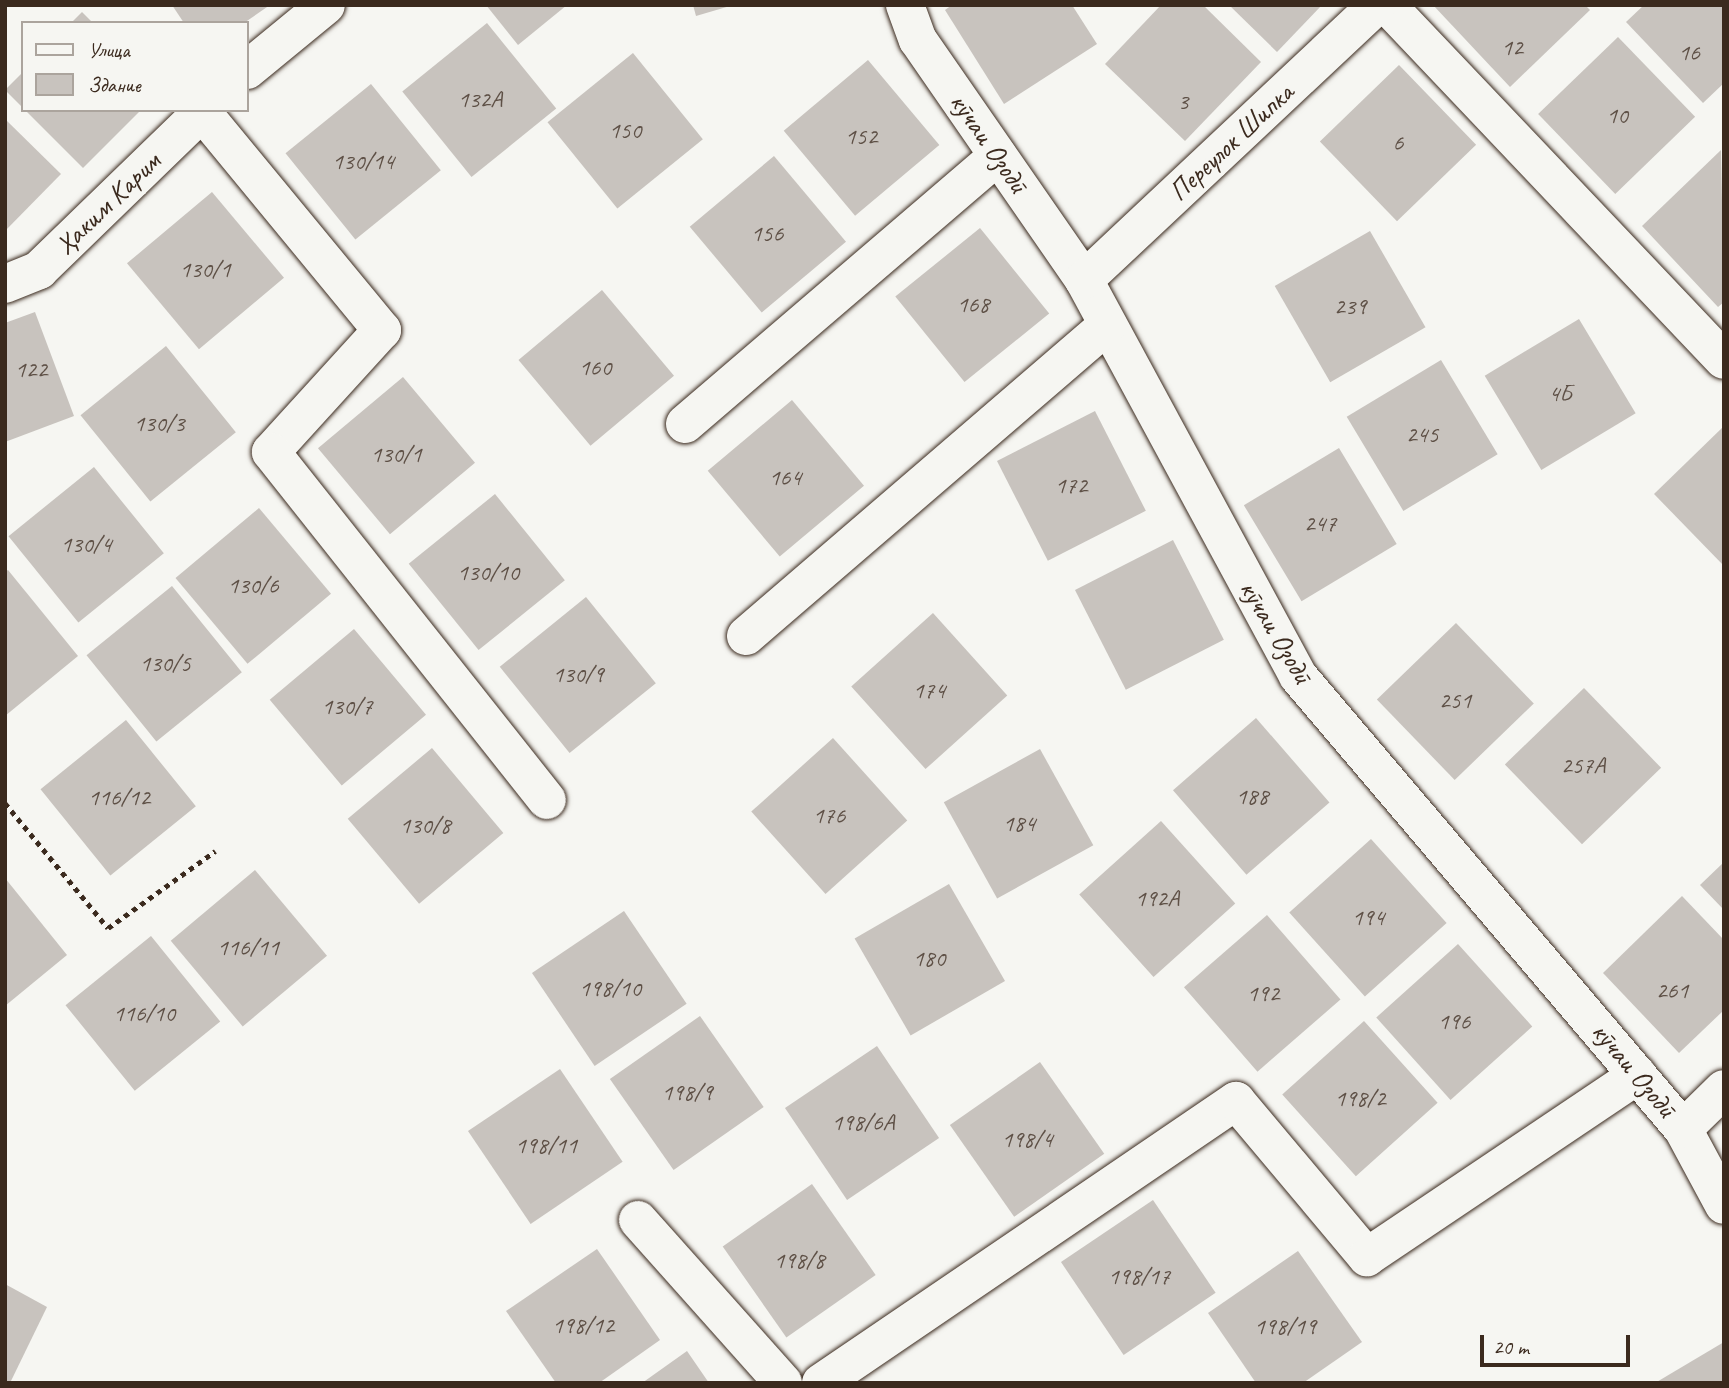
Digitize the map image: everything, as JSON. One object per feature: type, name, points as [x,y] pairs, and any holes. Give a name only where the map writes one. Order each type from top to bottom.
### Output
[{"type":"street","points":[[248,69],[326,5]]},
{"type":"street","name":"кӯчаи Озодӣ","points":[[905,5],[918,40],[1084,279],[1298,676],[1683,1129],[1724,1205]]},
{"type":"street","name":"Переулок Шипка","points":[[1084,279],[1377,5]]},
{"type":"street","points":[[1387,5],[1724,360]]},
{"type":"street","name":"Ҳаким Карим","points":[[5,284],[39,270],[202,112]]},
{"type":"street","points":[[204,112],[382,330],[271,452],[547,800]]},
{"type":"street","points":[[685,424],[998,156]]},
{"type":"street","points":[[747,636],[1108,325]]},
{"type":"street","points":[[821,1383],[1236,1101],[1367,1257],[1637,1075]]},
{"type":"street","points":[[1683,1129],[1724,1089]]},
{"type":"street","points":[[638,1220],[783,1383]]},
{"type":"path","points":[[5,803],[108,928],[215,850]]},
{"type":"building","points":[[172,5],[270,5],[247,21],[183,21]]},
{"type":"building","points":[[486,5],[567,5],[518,45]]},
{"type":"building","points":[[693,5],[730,5],[730,6],[696,16]]},
{"type":"building","points":[[952,5],[1072,5],[1097,44],[1004,104],[945,10]]},
{"type":"building","points":[[1161,5],[1203,5],[1261,62],[1185,141],[1105,64]]},
{"type":"building","points":[[1229,5],[1322,5],[1277,52]]},
{"type":"building","points":[[1433,5],[1585,5],[1590,10],[1510,87]]},
{"type":"building","points":[[1644,5],[1724,5],[1724,83],[1703,103],[1626,22]]},
{"type":"building","points":[[82,12],[91,21],[73,21]]},
{"type":"building","points":[[487,23],[556,108],[472,177],[402,92]]},
{"type":"building","points":[[1618,37],[1695,117],[1615,194],[1538,114]]},
{"type":"building","points":[[633,53],[703,139],[617,208],[548,122]]},
{"type":"building","points":[[868,60],[939,145],[855,216],[784,131]]},
{"type":"building","points":[[1399,65],[1476,145],[1397,221],[1320,141]]},
{"type":"building","points":[[21,74],[21,106],[5,90]]},
{"type":"building","points":[[371,84],[441,170],[355,239],[286,153]]},
{"type":"building","points":[[27,112],[139,112],[83,168]]},
{"type":"building","points":[[5,119],[61,174],[5,231]]},
{"type":"building","points":[[1721,150],[1724,302],[1718,307],[1642,226]]},
{"type":"building","points":[[774,156],[846,242],[762,313],[690,227]]},
{"type":"building","points":[[212,192],[284,278],[199,349],[127,263]]},
{"type":"building","points":[[980,228],[1049,313],[965,382],[895,297]]},
{"type":"building","points":[[1370,231],[1426,327],[1330,382],[1275,286]]},
{"type":"building","points":[[602,290],[674,376],[590,446],[519,360]]},
{"type":"building","points":[[35,312],[74,416],[5,442],[5,323]]},
{"type":"building","points":[[1579,319],[1636,413],[1541,470],[1485,376]]},
{"type":"building","points":[[166,346],[236,432],[150,501],[81,415]]},
{"type":"building","points":[[1441,360],[1498,454],[1403,511],[1347,417]]},
{"type":"building","points":[[403,377],[475,463],[390,534],[318,448]]},
{"type":"building","points":[[792,400],[864,486],[780,557],[708,471]]},
{"type":"building","points":[[1095,411],[1146,511],[1048,561],[997,461]]},
{"type":"building","points":[[1724,426],[1724,566],[1654,494]]},
{"type":"building","points":[[1339,448],[1397,544],[1302,601],[1244,505]]},
{"type":"building","points":[[94,467],[164,553],[78,622],[9,536]]},
{"type":"building","points":[[495,494],[565,580],[479,650],[409,564]]},
{"type":"building","points":[[259,508],[331,594],[247,664],[176,578]]},
{"type":"building","points":[[1173,540],[1224,640],[1126,690],[1075,590]]},
{"type":"building","points":[[8,570],[78,656],[5,716],[5,572]]},
{"type":"building","points":[[172,586],[242,672],[156,741],[87,655]]},
{"type":"building","points":[[586,597],[656,683],[570,753],[500,667]]},
{"type":"building","points":[[933,613],[1007,695],[926,769],[851,687]]},
{"type":"building","points":[[1456,623],[1534,704],[1455,780],[1377,699]]},
{"type":"building","points":[[354,629],[426,715],[342,786],[270,700]]},
{"type":"building","points":[[1584,688],[1661,768],[1582,844],[1505,764]]},
{"type":"building","points":[[1256,718],[1329,803],[1246,875],[1173,790]]},
{"type":"building","points":[[126,720],[196,806],[110,875],[41,789]]},
{"type":"building","points":[[833,738],[907,820],[826,894],[751,812]]},
{"type":"building","points":[[432,748],[503,833],[419,904],[348,819]]},
{"type":"building","points":[[1040,749],[1093,845],[997,899],[944,802]]},
{"type":"building","points":[[1161,821],[1235,903],[1154,977],[1079,895]]},
{"type":"building","points":[[1371,839],[1447,923],[1365,997],[1289,913]]},
{"type":"building","points":[[1724,862],[1724,910],[1700,885]]},
{"type":"building","points":[[255,870],[327,956],[243,1027],[171,941]]},
{"type":"building","points":[[5,878],[67,955],[5,1006]]},
{"type":"building","points":[[949,884],[1005,981],[911,1035],[855,938]]},
{"type":"building","points":[[1682,896],[1724,940],[1724,1010],[1679,1053],[1603,973]]},
{"type":"building","points":[[624,911],[687,1004],[595,1066],[532,973]]},
{"type":"building","points":[[1267,915],[1340,1000],[1257,1072],[1184,987]]},
{"type":"building","points":[[151,936],[220,1021],[135,1091],[66,1005]]},
{"type":"building","points":[[1458,944],[1532,1026],[1451,1100],[1376,1018]]},
{"type":"building","points":[[700,1016],[764,1107],[674,1170],[610,1079]]},
{"type":"building","points":[[1364,1021],[1438,1103],[1356,1176],[1282,1095]]},
{"type":"building","points":[[877,1046],[939,1138],[847,1200],[785,1108]]},
{"type":"building","points":[[1040,1062],[1104,1154],[1014,1217],[950,1125]]},
{"type":"building","points":[[560,1069],[623,1162],[531,1224],[468,1131]]},
{"type":"building","points":[[812,1184],[876,1275],[786,1337],[723,1247]]},
{"type":"building","points":[[1153,1200],[1216,1293],[1124,1355],[1061,1262]]},
{"type":"building","points":[[597,1249],[660,1340],[599,1383],[556,1383],[506,1311]]},
{"type":"building","points":[[1298,1251],[1362,1342],[1303,1383],[1256,1383],[1208,1313]]},
{"type":"building","points":[[5,1284],[47,1307],[10,1383],[5,1383]]},
{"type":"building","points":[[1724,1342],[1724,1383],[1655,1383]]},
{"type":"building","points":[[687,1351],[709,1383],[642,1383]]}]
